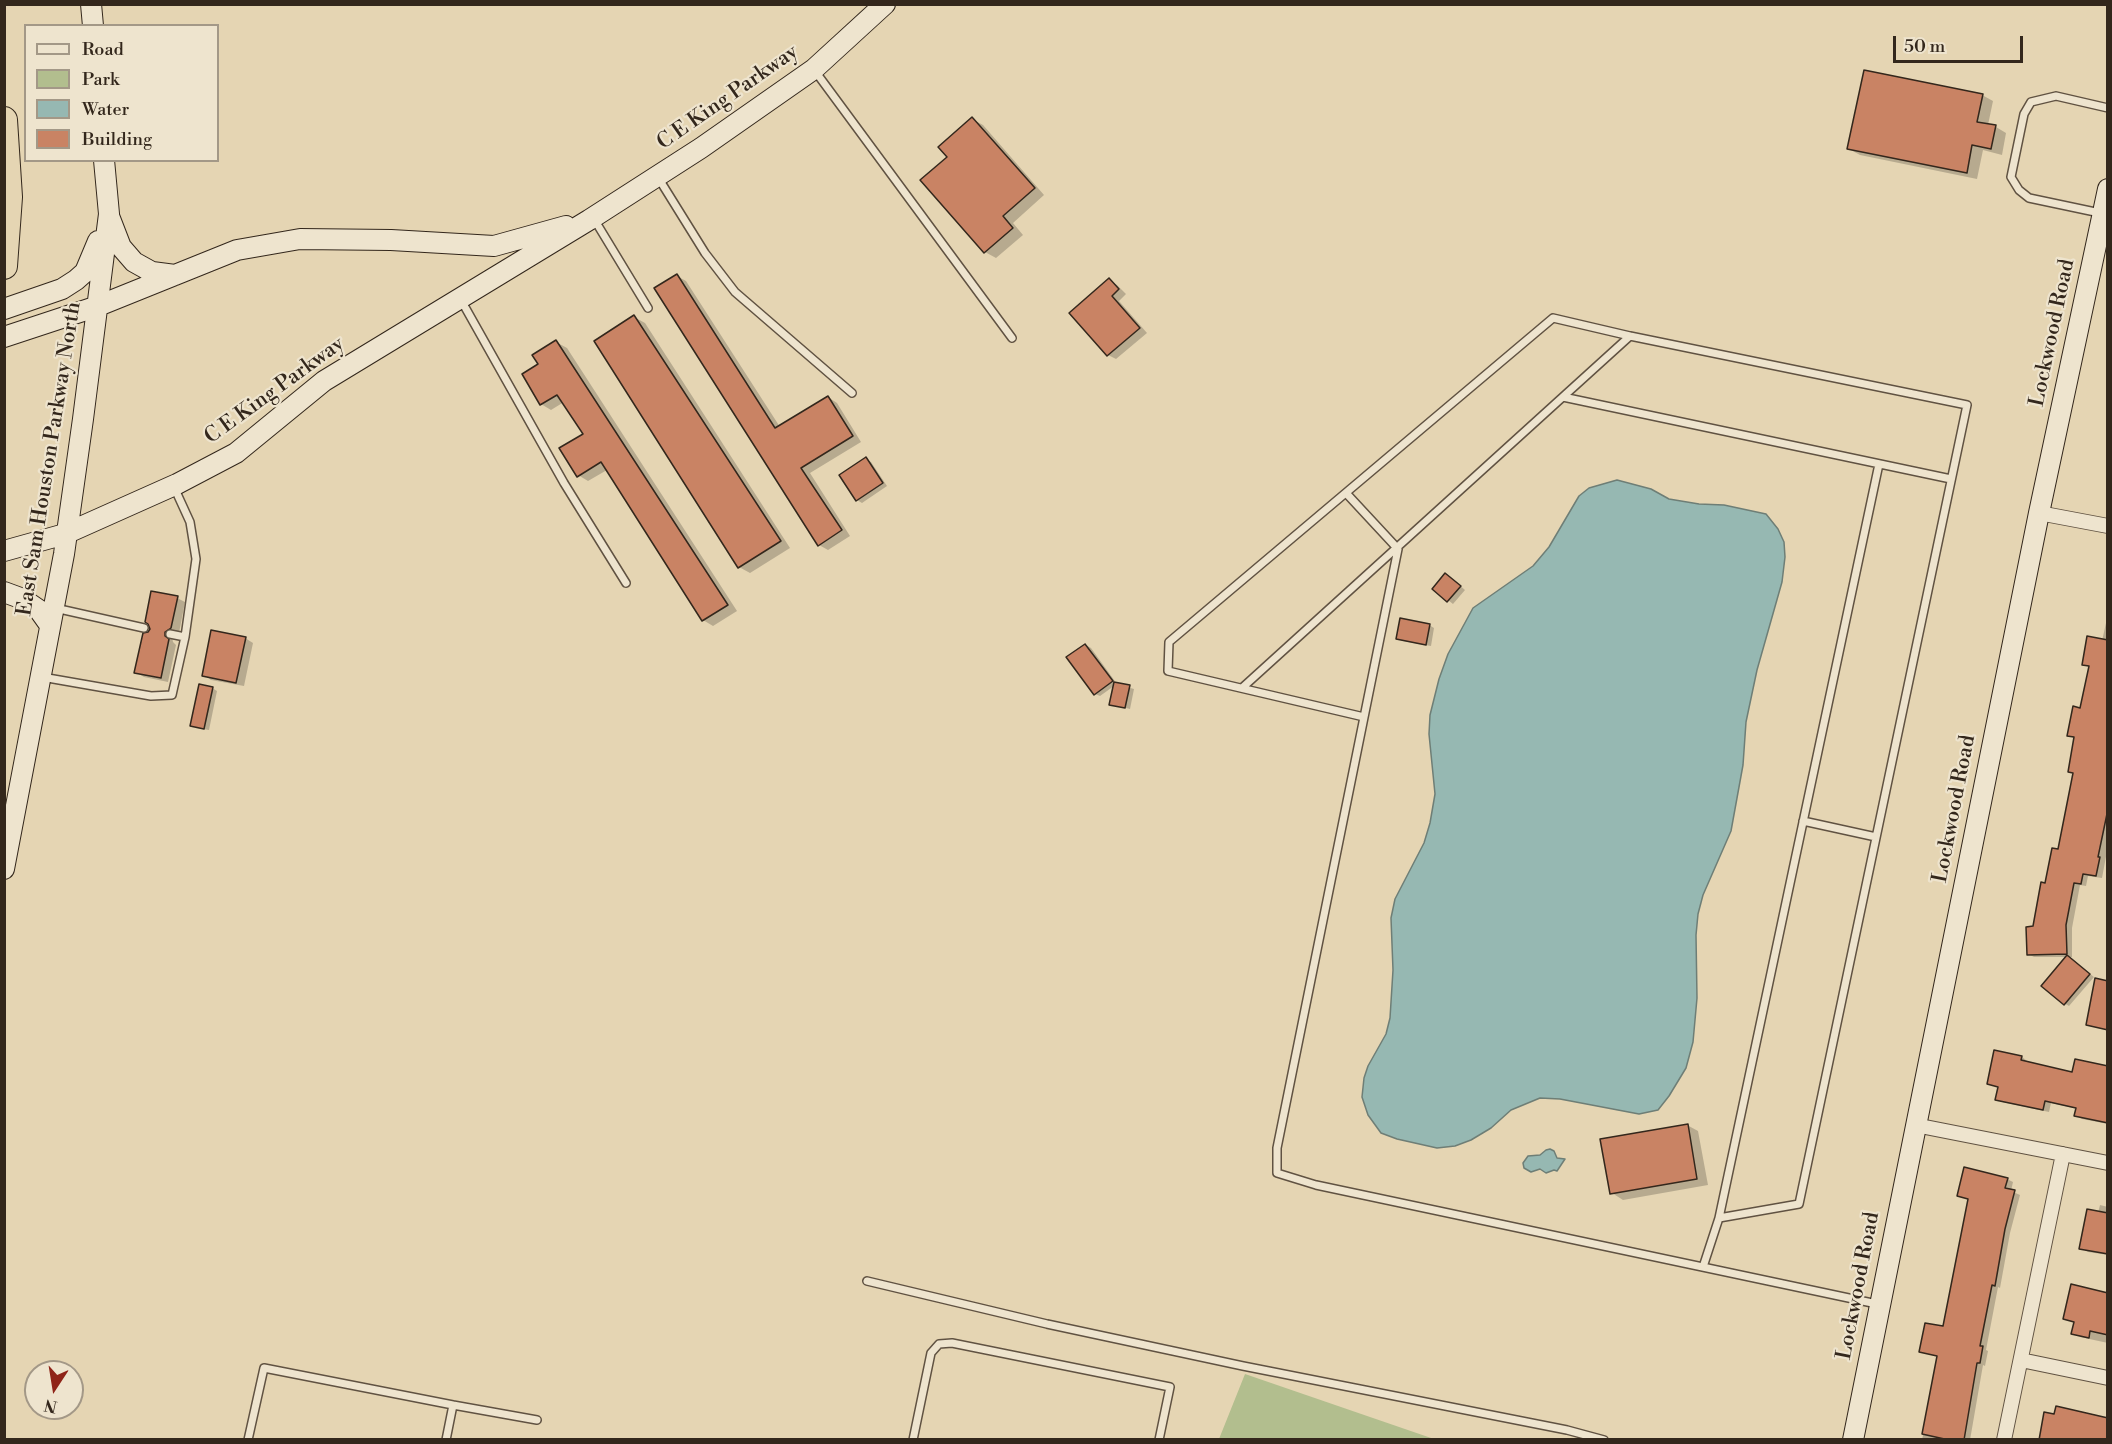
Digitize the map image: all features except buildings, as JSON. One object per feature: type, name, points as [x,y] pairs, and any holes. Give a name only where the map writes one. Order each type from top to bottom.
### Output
[{"type":"highway","points":[[4,120],[9,197],[4,266]]},
{"type":"main road","points":[[91,4],[93,24]]},
{"type":"main road","name":"C E King Parkway","points":[[4,551],[65,534],[173,485],[236,453],[324,381],[701,148],[814,69],[885,4]]},
{"type":"main road","name":"East Sam Houston Parkway North","points":[[4,869],[64,554],[98,306],[108,214],[104,162]]},
{"type":"main road","name":"Lockwood Road","points":[[1853,1440],[2039,513],[2108,189]]},
{"type":"main road","points":[[108,214],[121,247],[134,262],[152,272],[175,275]]},
{"type":"main road","points":[[4,309],[62,289],[85,272],[92,260],[108,214]]},
{"type":"main road","name":"C E King Parkway","points":[[4,337],[98,306],[237,250],[300,239],[391,240],[494,246],[591,218]]},
{"type":"main road","points":[[4,592],[22,599],[51,616]]},
{"type":"street","points":[[2039,513],[2108,526]]},
{"type":"street","points":[[1915,1125],[2108,1163]]},
{"type":"street","points":[[2004,1440],[2063,1154]]},
{"type":"street","points":[[2021,1360],[2108,1378]]},
{"type":"lane","points":[[814,69],[1012,338]]},
{"type":"lane","points":[[2103,214],[2029,198],[2019,190],[2011,177],[2024,114],[2031,102],[2056,96],[2108,108]]},
{"type":"lane","points":[[657,176],[705,253],[735,292],[852,393]]},
{"type":"lane","points":[[591,218],[648,308]]},
{"type":"lane","points":[[460,298],[564,483],[626,583]]},
{"type":"lane","points":[[1364,717],[1168,671],[1169,642],[1553,318],[1967,405],[1799,1204],[1719,1218]]},
{"type":"lane","points":[[1242,688],[1398,549],[1630,336]]},
{"type":"lane","points":[[1563,398],[1951,479]]},
{"type":"lane","points":[[1704,1267],[1719,1218],[1879,464]]},
{"type":"lane","points":[[40,676],[151,696],[172,695],[185,637],[196,559],[190,522],[173,485]]},
{"type":"lane","points":[[1346,493],[1398,549]]},
{"type":"lane","points":[[1398,549],[1277,1148],[1277,1173],[1316,1185],[1880,1304]]},
{"type":"lane","points":[[51,616],[144,628]]},
{"type":"lane","points":[[170,634],[185,637]]},
{"type":"lane","points":[[1803,821],[1876,837]]},
{"type":"lane","points":[[867,1281],[1047,1324],[1604,1440]]},
{"type":"lane","points":[[913,1440],[931,1353],[939,1344],[952,1343],[1170,1388],[1159,1440]]},
{"type":"lane","points":[[248,1440],[264,1368],[537,1420]]},
{"type":"lane","points":[[446,1440],[453,1405]]},
{"type":"green space","points":[[1245,1374],[1434,1439],[1219,1439]]},
{"type":"water","points":[[1617,480],[1651,489],[1669,499],[1724,505],[1766,514],[1778,529],[1784,542],[1782,582],[1757,670],[1746,722],[1743,765],[1731,831],[1703,895],[1698,914],[1697,998],[1693,1042],[1686,1068],[1658,1110],[1639,1114],[1560,1099],[1540,1098],[1511,1110],[1491,1128],[1455,1146],[1437,1148],[1397,1139],[1381,1133],[1368,1115],[1362,1097],[1368,1066],[1386,1034],[1390,1018],[1393,970],[1391,918],[1395,899],[1424,843],[1430,823],[1435,794],[1429,734],[1430,715],[1439,679],[1448,654],[1473,608],[1533,566],[1549,547],[1579,496],[1589,488]]},
{"type":"water","points":[[1550,1149],[1554,1151],[1557,1158],[1565,1159],[1557,1171],[1546,1173],[1540,1169],[1531,1172],[1524,1168],[1523,1163],[1528,1156],[1540,1155]]}]
